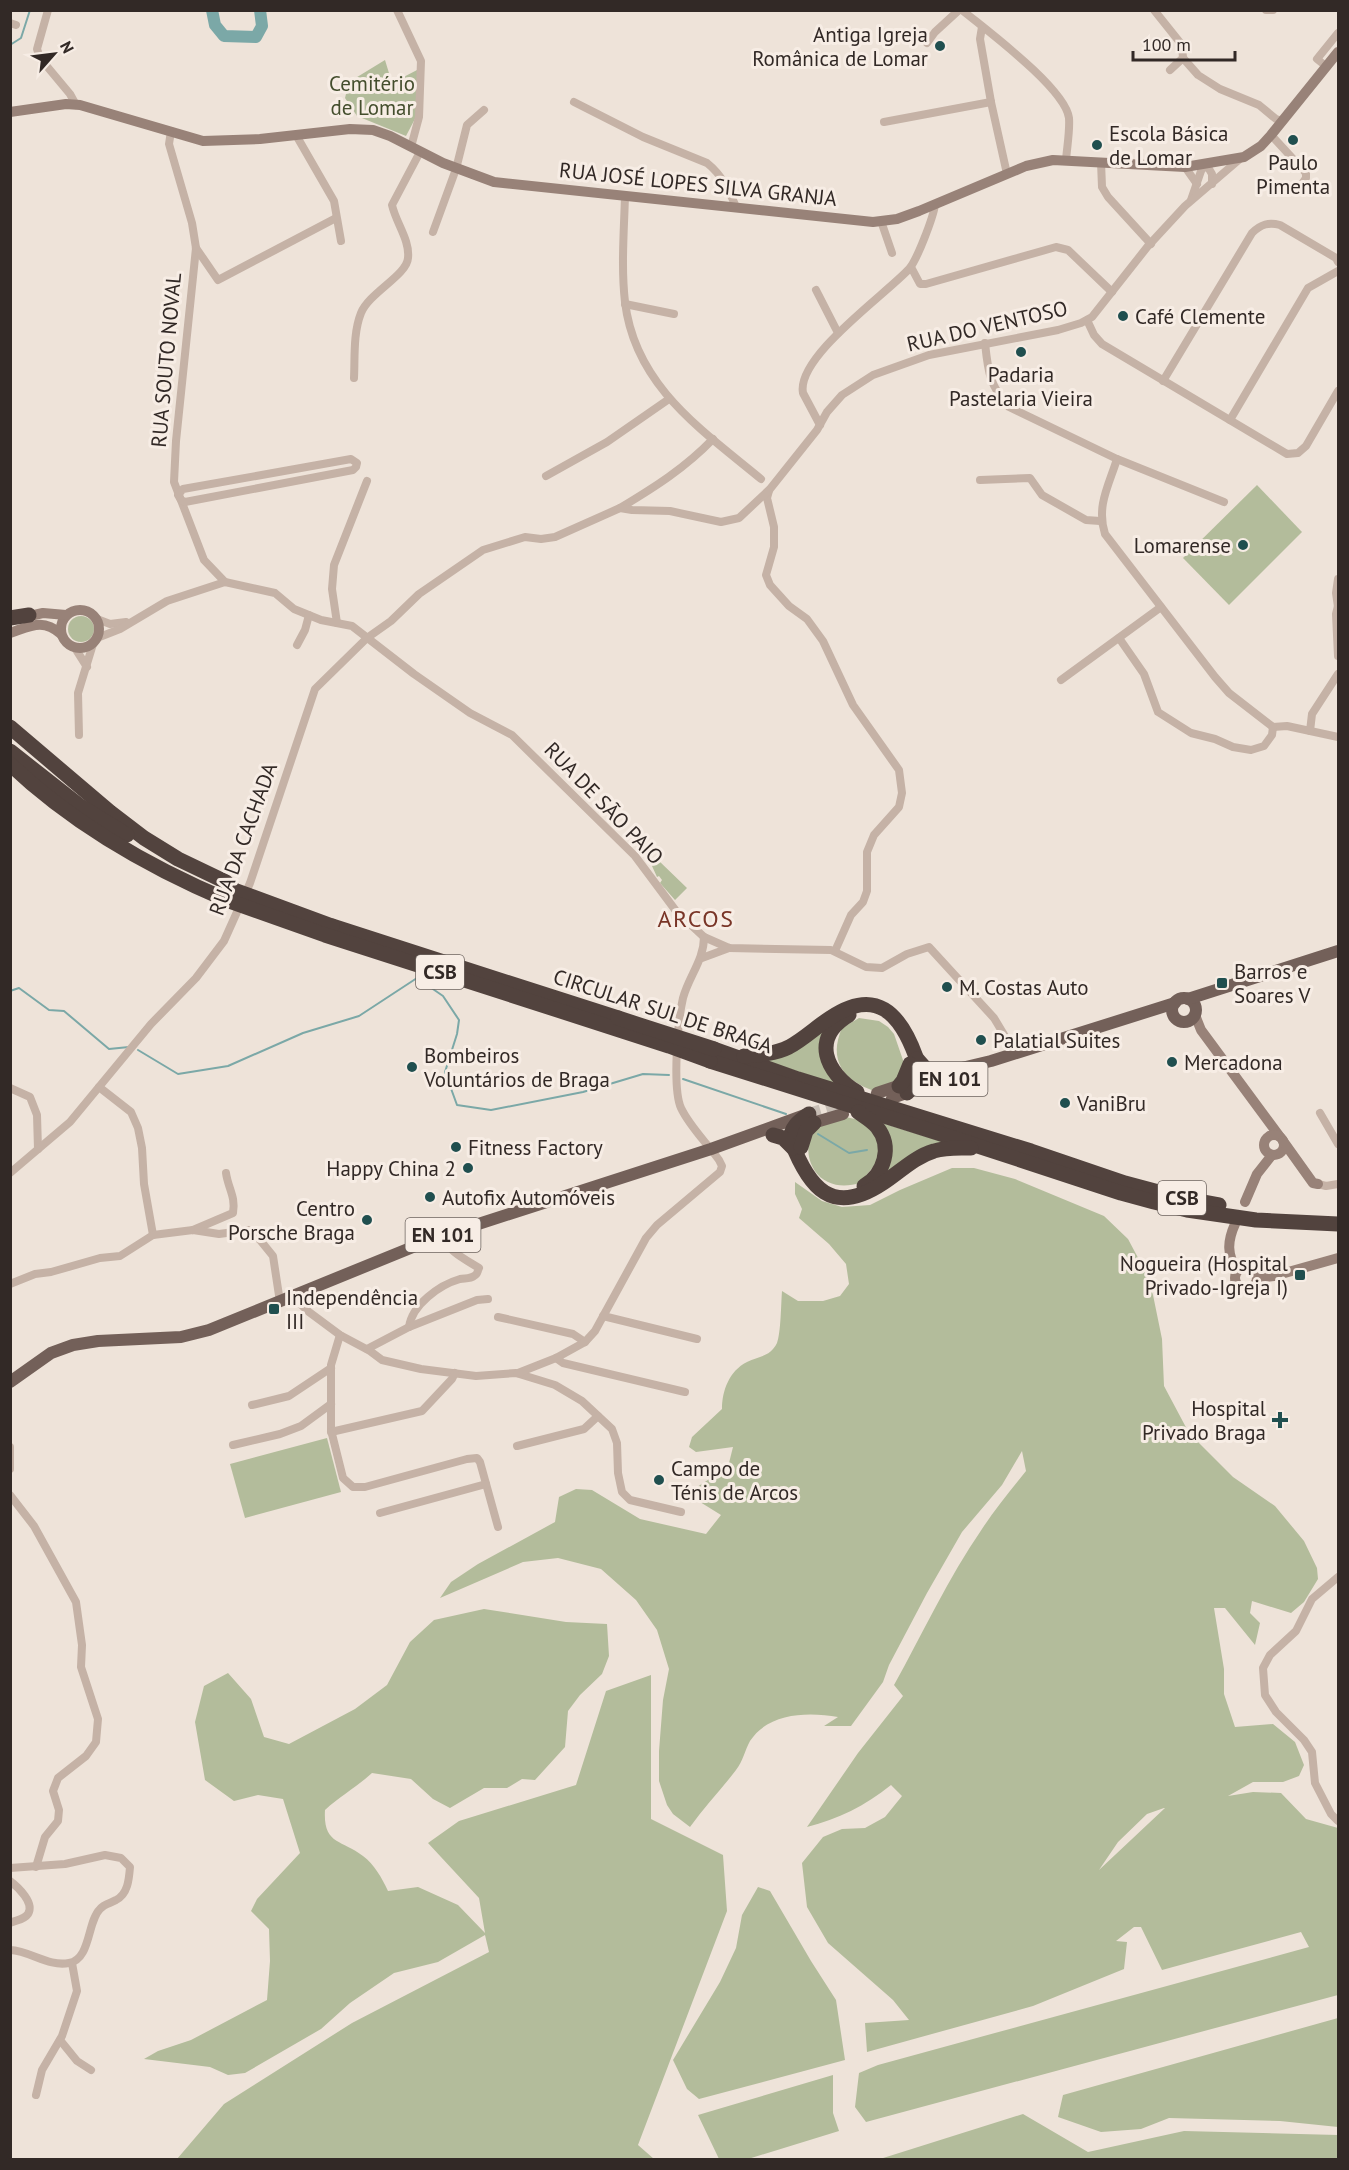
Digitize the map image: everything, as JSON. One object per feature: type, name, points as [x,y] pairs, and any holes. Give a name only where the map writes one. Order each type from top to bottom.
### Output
[{"type":"highway","points":[[10,618],[29,615]]},
{"type":"highway","points":[[10,727],[144,838],[178,859],[226,882],[232,896]]},
{"type":"highway","name":"CIRCULAR SUL DE BRAGA","points":[[10,751],[57,790],[99,819],[232,896],[298,926],[669,1046],[712,1055],[848,1111],[938,1133],[1120,1193],[1187,1210],[1256,1220],[1338,1224]]},
{"type":"highway","name":"CIRCULAR SUL DE BRAGA","points":[[10,764],[81,820],[121,846],[178,878],[232,896]]},
{"type":"highway","points":[[10,772],[26,778]]},
{"type":"highway","points":[[733,1055],[780,1051],[796,1043],[844,1009],[867,1005],[881,1008],[900,1022],[913,1062],[939,1073]]},
{"type":"highway","points":[[873,1096],[844,1084],[832,1071],[826,1055],[827,1040],[837,1024],[848,1016],[860,1012],[881,1016],[897,1030],[913,1062],[920,1070],[924,1083],[899,1092]]},
{"type":"highway","name":"CIRCULAR SUL DE BRAGA","points":[[712,1055],[733,1055],[798,1079],[873,1096],[1085,1171],[1162,1193],[1251,1210],[1338,1215]]},
{"type":"highway","points":[[899,1092],[913,1062]]},
{"type":"highway","points":[[811,1118],[783,1128],[783,1138],[797,1147],[815,1176],[827,1186],[847,1191],[858,1189],[869,1183],[881,1168],[885,1146],[877,1128],[848,1111]]},
{"type":"highway","points":[[811,1118],[797,1147],[803,1170],[813,1184],[826,1193],[842,1197],[858,1196],[874,1189],[908,1164],[934,1151],[957,1148],[982,1149]]},
{"type":"main road","points":[[1244,157],[1261,147],[1338,52]]},
{"type":"main road","points":[[10,112],[76,105]]},
{"type":"main road","name":"RUA JOSÉ LOPES SILVA GRANJA","points":[[76,105],[203,141],[226,141],[350,129],[373,130],[456,169],[494,182],[873,222],[897,219],[936,206],[1026,166],[1053,160],[1185,167],[1244,157]]},
{"type":"main road","points":[[82,610],[93,614],[96,619],[99,632],[95,641],[84,648],[75,648],[64,640],[61,634],[61,624],[66,615],[82,610]]},
{"type":"main road","points":[[10,623],[29,615],[43,613],[66,615]]},
{"type":"main road","points":[[10,633],[42,624],[49,625],[61,634]]},
{"type":"main road","points":[[1318,1184],[1313,1183],[1186,1010],[1207,992],[1338,951]]},
{"type":"main road","name":"EN 101","points":[[924,1083],[939,1073],[991,1061],[1153,1010],[1186,1010]]},
{"type":"main road","name":"EN 101","points":[[924,1083],[951,1079],[991,1061]]},
{"type":"main road","name":"EN 101","points":[[873,1096],[899,1092]]},
{"type":"main road","points":[[1260,1110],[1269,1149]]},
{"type":"main road","points":[[811,1118],[848,1111]]},
{"type":"main road","name":"EN 101","points":[[10,1382],[51,1353],[73,1345],[98,1341],[182,1337],[209,1330],[293,1297],[364,1265],[441,1236],[783,1128]]},
{"type":"main road","points":[[1245,1202],[1257,1173],[1259,1161],[1269,1149],[1274,1135],[1282,1139]]},
{"type":"main road","points":[[1269,1149],[1283,1149],[1282,1139]]},
{"type":"main road","points":[[1269,1149],[1299,1163]]},
{"type":"main road","points":[[1235,1224],[1228,1249],[1230,1260],[1237,1271]]},
{"type":"main road","points":[[1257,1278],[1274,1276],[1338,1258]]},
{"type":"main road","points":[[1242,1267],[1249,1267],[1255,1271],[1257,1278],[1254,1285],[1244,1289],[1235,1282],[1237,1271],[1242,1267]]},
{"type":"street","points":[[48,10],[37,49],[40,58],[70,94],[76,105]]},
{"type":"street","points":[[354,378],[357,326],[361,312],[382,287],[403,271],[408,260],[407,244],[392,205],[416,149],[421,61],[397,10]]},
{"type":"street","points":[[927,42],[960,10],[1033,68],[1066,109],[1069,119],[1066,160]]},
{"type":"street","points":[[1154,10],[1182,45],[1183,58],[1198,75],[1259,105],[1276,119],[1283,121]]},
{"type":"street","points":[[1266,10],[1273,10]]},
{"type":"street","points":[[982,27],[980,39],[1007,174]]},
{"type":"street","points":[[1327,67],[1317,59],[1338,33]]},
{"type":"street","points":[[1170,70],[1183,58]]},
{"type":"street","points":[[574,102],[643,137],[707,163],[715,169],[728,187],[736,207]]},
{"type":"street","points":[[884,122],[991,102]]},
{"type":"street","points":[[433,232],[456,169],[467,125],[484,110]]},
{"type":"street","name":"RUA SOUTO NOVAL","points":[[171,131],[169,144],[192,223],[196,248],[176,441],[174,482],[204,560],[225,582]]},
{"type":"street","points":[[296,135],[334,201],[341,241]]},
{"type":"street","points":[[1271,135],[1306,173],[1306,178],[1299,188]]},
{"type":"street","points":[[1244,157],[1191,201],[1151,243],[1095,314],[1087,320],[1094,335],[1102,344],[1287,454],[1298,453],[1306,446],[1338,391]]},
{"type":"street","points":[[1101,162],[1102,187],[1116,206],[1151,243]]},
{"type":"street","points":[[1191,201],[1201,171],[1206,164],[1212,174],[1212,184]]},
{"type":"street","points":[[1185,167],[1197,184]]},
{"type":"street","points":[[625,196],[623,269],[626,304],[642,359],[669,399],[761,479]]},
{"type":"street","points":[[820,425],[802,388],[810,365],[838,333],[911,267],[933,219],[936,206]]},
{"type":"street","points":[[196,248],[218,280],[336,218]]},
{"type":"street","points":[[881,221],[892,253]]},
{"type":"street","points":[[1163,381],[1257,228],[1272,223],[1280,225],[1336,258],[1338,262]]},
{"type":"street","points":[[911,267],[920,284],[926,284],[1056,247],[1068,250],[1112,292]]},
{"type":"street","points":[[1230,420],[1308,288],[1338,271]]},
{"type":"street","points":[[816,290],[838,333]]},
{"type":"street","points":[[626,304],[674,314]]},
{"type":"street","name":"RUA DO VENTOSO","points":[[620,507],[632,510],[670,511],[721,522],[738,518],[770,489],[842,395],[873,375],[929,355],[1058,330],[1087,320]]},
{"type":"street","points":[[986,343],[989,377],[998,395],[1009,407],[1117,459],[1224,502]]},
{"type":"street","points":[[546,476],[607,442],[669,399]]},
{"type":"street","name":"RUA DA CACHADA","points":[[10,1173],[70,1122],[151,1024],[196,978],[224,941],[250,883],[315,689],[366,638],[391,621],[419,594],[483,550],[525,537],[541,539],[555,537],[620,507],[658,485],[692,460],[713,439]]},
{"type":"street","points":[[351,459],[357,463],[353,470],[185,502],[180,500],[178,495],[183,489],[234,479],[351,459]]},
{"type":"street","points":[[1117,459],[1101,505],[1100,521],[1105,534],[1215,677],[1229,693],[1273,727],[1287,726],[1338,737]]},
{"type":"street","points":[[290,469],[293,481]]},
{"type":"street","points":[[980,480],[1030,478],[1042,495],[1086,520],[1100,521]]},
{"type":"street","points":[[234,479],[237,492]]},
{"type":"street","points":[[337,623],[332,589],[334,565],[367,481]]},
{"type":"street","points":[[770,489],[767,498],[774,527],[774,547],[766,575],[770,585],[789,606],[807,619],[823,641],[853,705],[899,770],[902,793],[899,807],[874,835],[867,852],[867,891],[863,902],[851,915],[834,951]]},
{"type":"street","points":[[1338,579],[1336,593],[1338,656]]},
{"type":"street","points":[[79,735],[78,693],[95,641],[168,601],[225,582]]},
{"type":"street","name":"RUA DE SÃO PAIO","points":[[225,582],[275,593],[294,609],[352,626],[470,713],[512,735],[635,856],[676,911],[704,937],[729,948],[834,951],[866,968],[882,968],[907,954],[929,947],[994,1018],[1015,1053]]},
{"type":"street","points":[[1061,680],[1161,607]]},
{"type":"street","points":[[297,645],[305,630],[309,615]]},
{"type":"street","points":[[96,619],[110,624],[130,622]]},
{"type":"street","points":[[1119,638],[1144,674],[1158,712],[1191,733],[1215,739],[1233,747],[1251,750],[1264,746],[1272,735],[1273,727]]},
{"type":"street","points":[[75,648],[87,667]]},
{"type":"street","points":[[1310,731],[1312,714],[1338,674]]},
{"type":"street","points":[[293,1297],[340,1335],[382,1360],[420,1369],[476,1376],[518,1373],[556,1358],[585,1342],[595,1331],[646,1238],[657,1225],[720,1172],[722,1166],[680,1106],[675,1066],[683,997],[702,958],[704,937]]},
{"type":"street","points":[[702,958],[729,948]]},
{"type":"street","points":[[99,1087],[131,1112],[138,1128],[142,1148],[144,1184],[153,1235]]},
{"type":"street","points":[[10,1088],[30,1097],[37,1115],[38,1149]]},
{"type":"street","points":[[1320,1113],[1338,1144]]},
{"type":"street","points":[[193,1230],[233,1213],[233,1193],[227,1186],[226,1173]]},
{"type":"street","points":[[1318,1184],[1326,1186],[1338,1184]]},
{"type":"street","points":[[10,1284],[35,1274],[51,1272],[100,1258],[120,1256],[153,1235],[193,1230],[219,1234],[249,1230],[273,1256],[280,1302]]},
{"type":"street","points":[[409,1327],[410,1316],[428,1297],[459,1280],[472,1278],[477,1274],[479,1268],[460,1258],[447,1246],[441,1236]]},
{"type":"street","points":[[367,1349],[409,1327],[477,1300],[488,1299]]},
{"type":"street","points":[[603,1316],[697,1338]]},
{"type":"street","points":[[498,1317],[573,1334],[585,1342]]},
{"type":"street","points":[[340,1335],[331,1368],[331,1432],[343,1478],[353,1487],[365,1486],[477,1458],[498,1527]]},
{"type":"street","points":[[556,1358],[563,1363],[685,1392]]},
{"type":"street","points":[[252,1404],[289,1396],[331,1368]]},
{"type":"street","points":[[331,1432],[422,1411],[455,1373]]},
{"type":"street","points":[[518,1373],[555,1384],[582,1401],[612,1429],[617,1443],[618,1473],[622,1492],[630,1500],[681,1512]]},
{"type":"street","points":[[233,1445],[280,1434],[301,1426],[331,1404]]},
{"type":"street","points":[[518,1446],[584,1429],[598,1416]]},
{"type":"street","points":[[10,1447],[10,1468]]},
{"type":"street","points":[[380,1513],[486,1484]]},
{"type":"street","points":[[10,1495],[34,1526],[76,1602],[82,1645],[81,1667],[98,1719],[96,1742],[86,1756],[58,1778],[53,1791],[59,1810],[58,1821],[45,1837],[38,1854],[36,1867]]},
{"type":"street","points":[[1338,1578],[1312,1599],[1296,1631],[1270,1655],[1263,1668],[1265,1695],[1276,1712],[1304,1740],[1312,1752],[1316,1783],[1331,1814],[1338,1821]]},
{"type":"street","points":[[10,1868],[65,1864],[105,1855],[121,1858],[130,1867],[129,1880],[124,1894],[99,1910],[80,1957],[72,1963],[60,1964],[42,1960],[25,1952],[10,1950]]},
{"type":"street","points":[[10,1881],[24,1894],[30,1908],[28,1914],[23,1918],[10,1923]]},
{"type":"street","points":[[36,2095],[42,2070],[60,2040],[77,1991],[72,1963]]},
{"type":"street","points":[[60,2040],[76,2061],[91,2070]]},
{"type":"green space","name":"Cemitério de Lomar","points":[[385,60],[392,83],[419,69],[417,115],[406,136],[357,116],[345,98],[349,82]]},
{"type":"green space","name":"Lomarense","points":[[1257,485],[1302,532],[1229,605],[1183,558]]},
{"type":"green space","points":[[81,616],[91,619],[94,629],[91,639],[81,642],[71,639],[68,629],[71,619]]},
{"type":"green space","points":[[658,860],[687,888],[675,900],[660,883],[662,880],[659,876],[657,877],[652,866]]},
{"type":"green space","points":[[859,1018],[879,1021],[888,1027],[894,1034],[904,1063],[897,1081],[874,1091],[847,1075],[838,1059],[838,1039],[842,1028]]},
{"type":"green space","points":[[831,1022],[825,1034],[842,1086],[763,1060]]},
{"type":"green space","points":[[846,1117],[859,1120],[880,1139],[882,1156],[860,1183],[832,1184],[815,1170],[809,1154],[809,1145],[811,1137],[823,1124]]},
{"type":"green space","points":[[882,1123],[950,1144],[883,1175],[890,1161],[891,1149]]},
{"type":"green space","points":[[952,1168],[974,1168],[1015,1179],[1104,1216],[1128,1239],[1144,1269],[1153,1295],[1162,1339],[1164,1386],[1189,1433],[1233,1477],[1275,1506],[1304,1541],[1317,1568],[1318,1579],[1304,1602],[1291,1613],[1252,1601],[1250,1613],[1260,1623],[1255,1645],[1225,1608],[1214,1608],[1224,1669],[1224,1694],[1235,1727],[1273,1724],[1295,1742],[1304,1765],[1299,1776],[1283,1782],[1253,1782],[1228,1796],[1253,1792],[1281,1793],[1306,1819],[1338,1828],[1338,1995],[866,2122],[855,2107],[859,2073],[878,2065],[1309,1947],[1301,1932],[1162,1970],[1141,1927],[1134,1927],[1116,1941],[1127,1942],[1124,1969],[1033,2006],[867,2052],[865,2023],[909,2020],[893,2000],[828,1943],[807,1907],[802,1863],[823,1837],[842,1829],[865,1828],[885,1817],[902,1796],[891,1785],[851,1811],[807,1827],[858,1753],[903,1696],[894,1685],[970,1548],[992,1514],[1026,1471],[1022,1451],[1002,1485],[962,1532],[889,1665],[883,1682],[851,1726],[824,1726],[838,1717],[815,1715],[790,1716],[768,1724],[750,1741],[736,1770],[690,1827],[673,1814],[667,1805],[659,1781],[663,1700],[669,1669],[657,1630],[636,1600],[601,1569],[558,1558],[523,1562],[440,1598],[451,1582],[478,1564],[555,1522],[559,1497],[576,1489],[592,1490],[640,1519],[706,1534],[721,1515],[692,1497],[697,1487],[728,1467],[733,1447],[696,1452],[689,1447],[692,1437],[722,1409],[723,1395],[731,1376],[747,1362],[768,1354],[774,1348],[779,1332],[782,1291],[798,1301],[823,1301],[840,1296],[849,1284],[846,1264],[829,1244],[799,1218],[802,1209],[795,1194],[795,1182],[822,1201],[842,1207],[870,1205]],"holes":[[[1165,1808],[1099,1870],[1118,1842],[1147,1814]]]},
{"type":"green space","points":[[327,1438],[341,1492],[245,1518],[230,1464]]},
{"type":"green space","points":[[484,1609],[566,1622],[607,1624],[609,1656],[602,1674],[580,1695],[568,1711],[565,1747],[535,1780],[522,1779],[507,1788],[484,1788],[450,1808],[433,1799],[411,1779],[372,1773],[325,1810],[327,1830],[335,1840],[367,1859],[388,1891],[418,1887],[458,1905],[485,1933],[479,1898],[428,1843],[459,1821],[576,1785],[606,1691],[651,1675],[651,1819],[723,1855],[727,1911],[638,2145],[654,2159],[177,2159],[224,2104],[352,2023],[489,1952],[485,1935],[438,1962],[394,1973],[350,2003],[321,2029],[245,2073],[228,2075],[210,2067],[144,2059],[158,2051],[191,2040],[267,2000],[270,1961],[269,1929],[251,1911],[257,1899],[300,1853],[283,1799],[258,1795],[234,1801],[205,1780],[195,1722],[204,1686],[228,1673],[251,1699],[264,1737],[289,1744],[355,1709],[387,1685],[410,1642],[434,1620]]},
{"type":"green space","points":[[758,1887],[770,1891],[836,2000],[845,2060],[699,2099],[687,2089],[673,2060],[720,1982],[736,1948],[742,1915]]},
{"type":"green space","points":[[1338,2018],[1338,2127],[1280,2121],[1169,2118],[1141,2129],[1101,2132],[1058,2117],[1063,2095]]},
{"type":"green space","points":[[833,2075],[833,2113],[839,2131],[748,2159],[719,2159],[698,2115]]},
{"type":"green space","points":[[1023,2114],[1088,2152],[1184,2131],[1338,2135],[1338,2159],[880,2159]]},
{"type":"waterway","points":[[10,45],[21,38],[30,10]]},
{"type":"waterway","points":[[212,10],[215,25],[224,36],[256,37],[262,26],[260,10]]},
{"type":"waterway","points":[[138,1050],[178,1074],[228,1066],[303,1033],[359,1016],[417,978],[443,996],[459,1020],[445,1072],[457,1105],[491,1110],[583,1092],[643,1074],[669,1075]]},
{"type":"waterway","points":[[10,991],[19,988],[49,1010],[64,1011],[109,1049],[129,1047]]},
{"type":"waterway","points":[[683,1079],[786,1114]]},
{"type":"waterway","points":[[818,1134],[849,1153],[867,1150]]},
{"type":"tunnel","points":[[809,1114],[845,1103]]},
{"type":"place","name":"Antiga Igreja Românica de Lomar","points":[[940,46]]},
{"type":"place","name":"Paulo Pimenta","points":[[1293,140]]},
{"type":"place","name":"Escola Básica de Lomar","points":[[1097,145]]},
{"type":"place","name":"Café Clemente","points":[[1123,316]]},
{"type":"place","name":"Padaria Pastelaria Vieira","points":[[1021,352]]},
{"type":"place","name":"Lomarense","points":[[1243,545]]},
{"type":"place","name":"Barros e Soares V","points":[[1222,983]]},
{"type":"place","name":"M. Costas Auto","points":[[947,987]]},
{"type":"place","name":"Palatial Suites","points":[[981,1040]]},
{"type":"place","name":"Mercadona","points":[[1172,1062]]},
{"type":"place","name":"Bombeiros Voluntários de Braga","points":[[412,1067]]},
{"type":"place","name":"VaniBru","points":[[1065,1103]]},
{"type":"place","name":"Fitness Factory","points":[[456,1147]]},
{"type":"place","name":"Happy China 2","points":[[468,1168]]},
{"type":"place","name":"Autofix Automóveis","points":[[430,1197]]},
{"type":"place","name":"Centro Porsche Braga","points":[[367,1220]]},
{"type":"place","name":"Nogueira (Hospital Privado-Igreja I)","points":[[1300,1275]]},
{"type":"place","name":"Independência III","points":[[274,1309]]},
{"type":"place","name":"Hospital Privado Braga","points":[[1280,1420]]},
{"type":"place","name":"Campo de Ténis de Arcos","points":[[659,1480]]},
{"type":"district","name":"ARCOS","points":[[696,918]]}]
